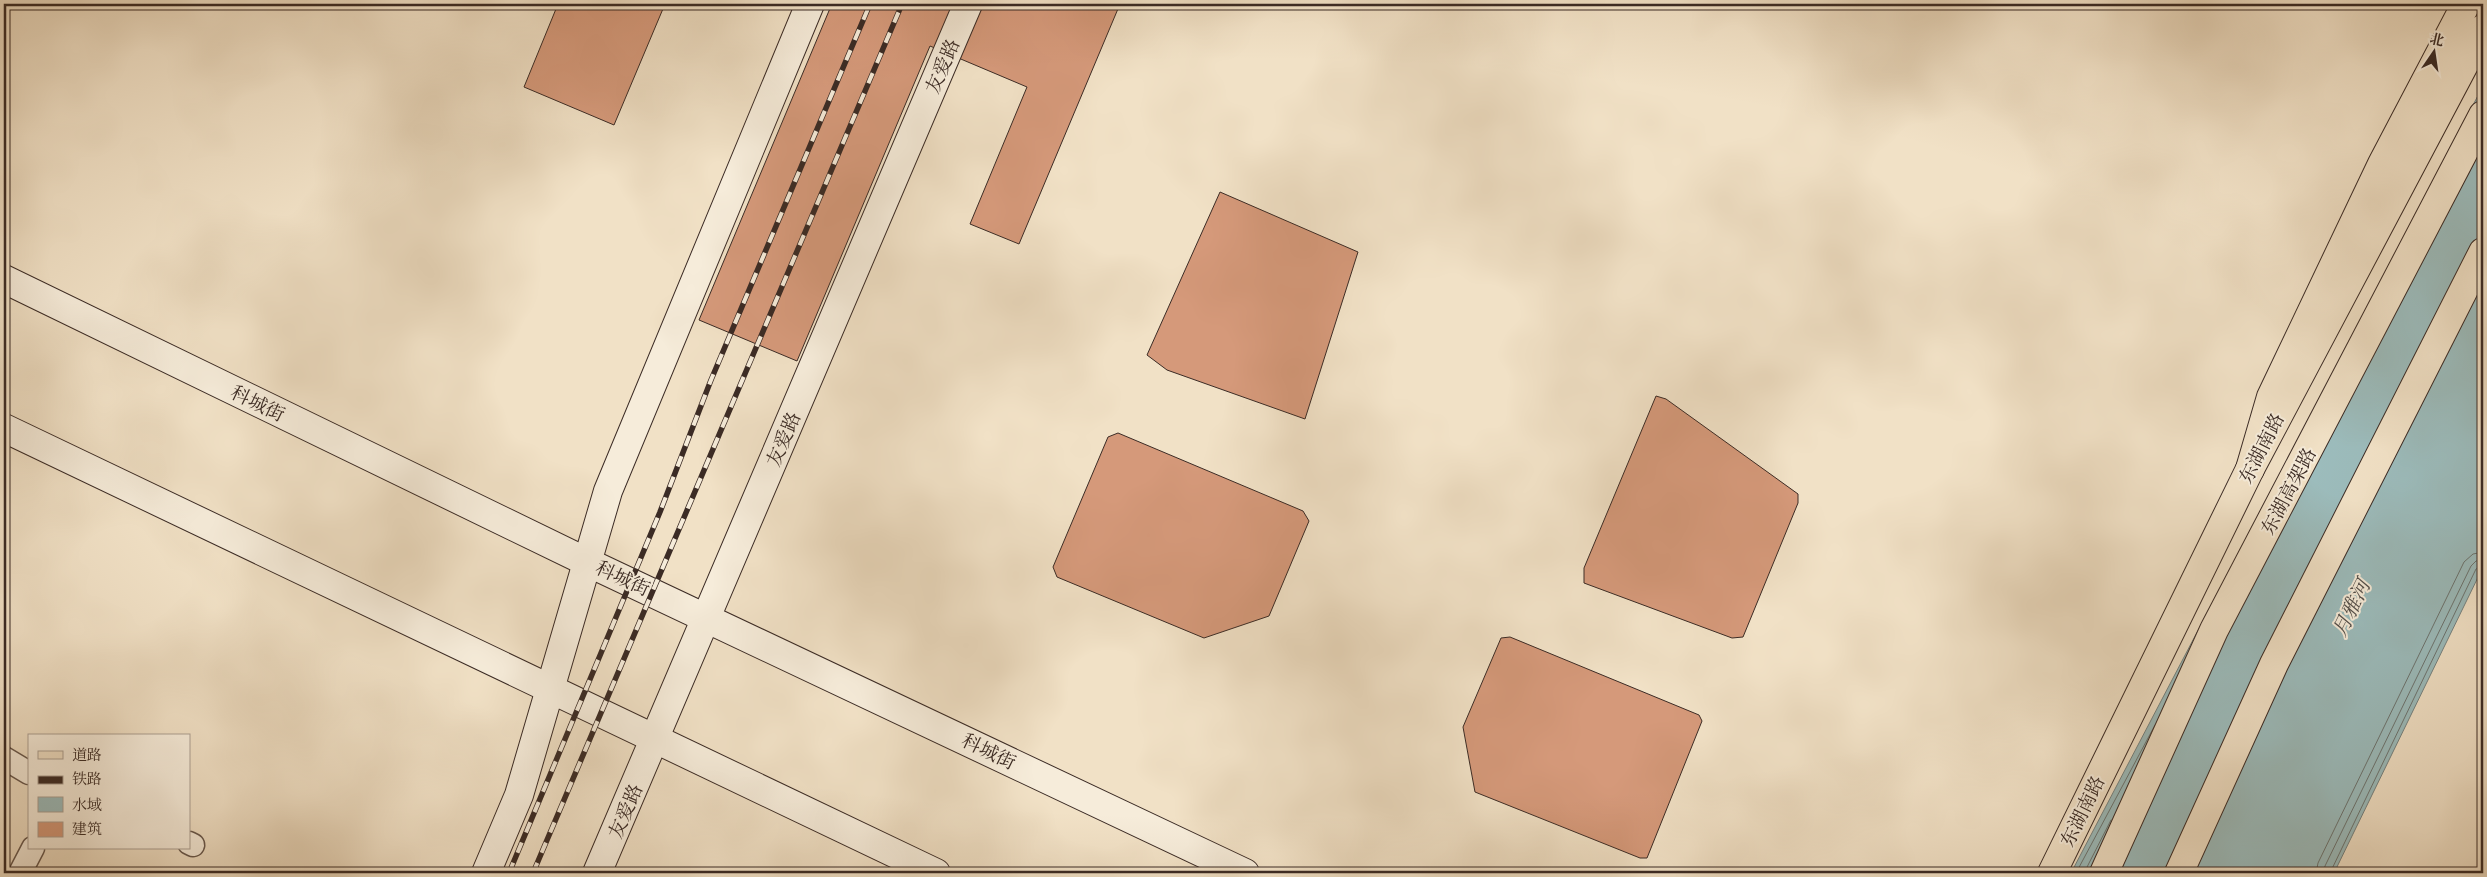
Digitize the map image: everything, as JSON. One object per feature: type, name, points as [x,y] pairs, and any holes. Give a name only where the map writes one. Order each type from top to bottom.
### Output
[{"type":"main road","points":[[2250,469],[2271,397],[2382,164],[2466,4]]},
{"type":"main road","name":"东湖南路","points":[[2052,873],[2250,469],[2483,29]]},
{"type":"main road","name":"东湖高架路","points":[[2104,873],[2214,630],[2483,115]]},
{"type":"main road","points":[[2179,873],[2274,664],[2483,252]]},
{"type":"street","points":[[486,873],[519,795],[608,491],[810,4]]},
{"type":"street","name":"友爱路","points":[[597,873],[656,739],[968,4]]},
{"type":"street","name":"科城街","points":[[4,279],[587,562],[708,617],[1245,873]]},
{"type":"street","points":[[4,428],[936,873]]},
{"type":"lane","points":[[4,758],[28,772]]},
{"type":"lane","points":[[20,873],[32,850]]},
{"type":"water","name":"月雅河","points":[[2483,86],[2483,567],[2334,873],[2071,873]]},
{"type":"building","points":[[558,4],[665,4],[614,125],[524,87]]},
{"type":"building","points":[[827,4],[1120,4],[1019,244],[970,224],[1027,87],[930,46],[797,361],[699,320],[831,6]]},
{"type":"building","points":[[1220,192],[1358,252],[1305,419],[1167,370],[1147,355]]},
{"type":"building","points":[[1656,396],[1666,399],[1798,494],[1798,503],[1743,637],[1732,638],[1584,583],[1584,568]]},
{"type":"building","points":[[1118,433],[1303,511],[1309,521],[1269,616],[1204,638],[1057,577],[1053,567],[1108,437]]},
{"type":"building","points":[[1510,637],[1699,715],[1702,721],[1647,858],[1640,858],[1475,792],[1463,727],[1501,638]]},
{"type":"railway","points":[[509,873],[660,512],[711,380],[870,4]]},
{"type":"railway","points":[[533,873],[902,4]]}]
